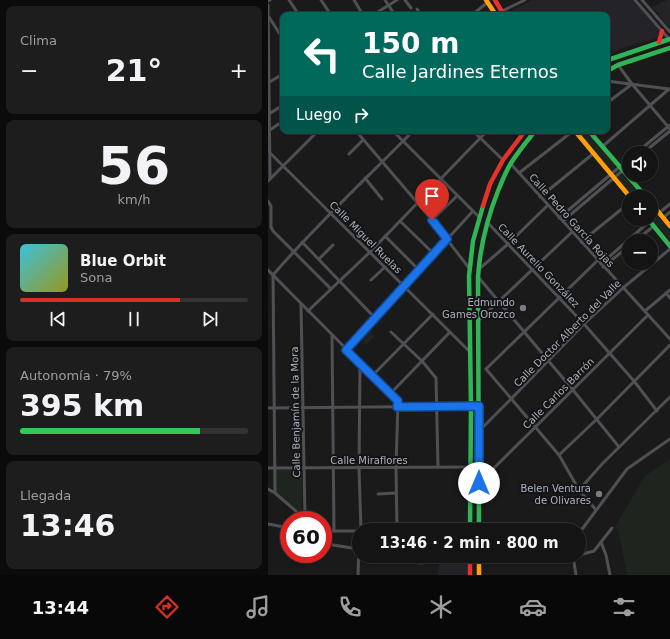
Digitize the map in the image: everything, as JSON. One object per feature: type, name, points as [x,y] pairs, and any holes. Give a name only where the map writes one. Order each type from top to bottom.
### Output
[{"type":"main road","points":[[495,0],[502,12]]},
{"type":"main road","points":[[487,1],[494,12]]},
{"type":"main road","points":[[659,42],[662,31]]},
{"type":"main road","points":[[610,60],[670,39]]},
{"type":"main road","points":[[610,69],[618,65],[670,48]]},
{"type":"main road","points":[[470,523],[471,406],[469,351],[469,268],[473,241],[479,217],[490,184],[503,160],[523,134]]},
{"type":"main road","points":[[479,523],[478,270],[487,222],[498,190],[511,164],[523,145],[532,134]]},
{"type":"main road","points":[[577,134],[624,190]]},
{"type":"main road","points":[[593,134],[622,168]]},
{"type":"main road","points":[[634,182],[640,190]]},
{"type":"main road","points":[[659,213],[670,226]]},
{"type":"main road","points":[[654,226],[670,246]]},
{"type":"main road","points":[[469,563],[470,575]]},
{"type":"main road","points":[[479,563],[480,575]]},
{"type":"street","points":[[289,0],[297,12]]},
{"type":"street","points":[[321,0],[329,12]]},
{"type":"street","points":[[354,0],[361,12]]},
{"type":"street","points":[[385,0],[393,12]]},
{"type":"street","points":[[378,12],[397,0]]},
{"type":"street","points":[[406,0],[411,8]]},
{"type":"street","points":[[505,12],[525,0]]},
{"type":"street","points":[[635,0],[670,39]]},
{"type":"street","points":[[642,0],[670,32]]},
{"type":"street","points":[[475,12],[487,1]]},
{"type":"street","points":[[268,5],[268,83],[270,130],[269,180]]},
{"type":"street","points":[[268,16],[280,34]]},
{"type":"street","points":[[618,65],[650,106],[670,128]]},
{"type":"street","points":[[268,83],[280,76]]},
{"type":"street","points":[[610,81],[670,89]]},
{"type":"street","points":[[610,102],[632,84]]},
{"type":"street","points":[[603,146],[670,89]]},
{"type":"street","points":[[269,114],[280,107]]},
{"type":"street","points":[[270,130],[280,123]]},
{"type":"street","points":[[646,146],[670,128]]},
{"type":"street","points":[[651,146],[670,128]]},
{"type":"street","points":[[269,180],[315,134]]},
{"type":"street","points":[[358,134],[418,203],[469,268]]},
{"type":"street","points":[[396,134],[479,217]]},
{"type":"street","points":[[275,493],[273,275],[302,242],[409,134]]},
{"type":"street","points":[[476,134],[503,160]]},
{"type":"street","points":[[308,311],[370,252],[484,134]]},
{"type":"street","points":[[519,173],[570,134]]},
{"type":"street","points":[[349,154],[363,140]]},
{"type":"street","name":"Calle Miguel Ruelas","points":[[269,152],[469,351]]},
{"type":"street","points":[[540,197],[594,153]]},
{"type":"street","name":"Calle Pedro García Rojas","points":[[511,164],[670,339]]},
{"type":"street","points":[[562,221],[622,168]]},
{"type":"street","points":[[560,218],[613,176]]},
{"type":"street","points":[[365,178],[382,199]]},
{"type":"street","points":[[432,220],[457,196]]},
{"type":"street","points":[[268,201],[271,206],[272,231],[330,289]]},
{"type":"street","points":[[659,213],[670,204]]},
{"type":"street","points":[[478,270],[508,244],[548,205]]},
{"type":"street","points":[[581,242],[622,209]]},
{"type":"street","points":[[346,350],[473,211]]},
{"type":"street","points":[[663,218],[670,212]]},
{"type":"street","points":[[400,221],[434,254]]},
{"type":"street","name":"Calle Aurelio González","points":[[487,222],[584,324],[634,381],[657,411]]},
{"type":"street","points":[[602,265],[646,226]]},
{"type":"street","points":[[641,234],[648,226]]},
{"type":"street","points":[[478,321],[572,232]]},
{"type":"street","points":[[385,236],[419,270]]},
{"type":"street","points":[[302,242],[375,318]]},
{"type":"street","points":[[319,259],[333,245]]},
{"type":"street","name":"Calle Doctor Alberto del Valle","points":[[478,431],[584,324],[623,288],[670,249]]},
{"type":"street","points":[[602,265],[622,251]]},
{"type":"street","points":[[479,369],[486,368],[598,260]]},
{"type":"street","points":[[371,280],[385,267]]},
{"type":"street","points":[[268,270],[398,401],[396,523]]},
{"type":"street","points":[[478,277],[619,447]]},
{"type":"street","points":[[645,311],[670,290]]},
{"type":"street","points":[[666,293],[670,298]]},
{"type":"street","name":"Calle Benjamín de la Mora","points":[[302,304],[306,511]]},
{"type":"street","points":[[372,376],[433,314]]},
{"type":"street","name":"Calle Carlos Barrón","points":[[479,483],[648,315]]},
{"type":"street","points":[[666,334],[670,330]]},
{"type":"street","points":[[391,332],[422,361],[436,378],[438,467]]},
{"type":"street","points":[[390,394],[450,332]]},
{"type":"street","points":[[332,335],[334,531],[352,530]]},
{"type":"street","points":[[559,455],[670,345]]},
{"type":"street","points":[[360,364],[360,523]]},
{"type":"street","points":[[486,368],[559,455],[579,490],[596,510]]},
{"type":"street","points":[[579,490],[619,447],[670,397]]},
{"type":"street","points":[[268,408],[479,406]]},
{"type":"street","points":[[585,523],[627,469],[670,439]]},
{"type":"street","name":"Calle Miraflores","points":[[268,468],[470,467]]},
{"type":"street","points":[[268,489],[275,493],[296,511]]},
{"type":"street","points":[[378,494],[396,493]]},
{"type":"street","points":[[268,524],[280,526]]},
{"type":"street","points":[[586,553],[594,551],[612,528]]},
{"type":"street","points":[[601,542],[610,575]]},
{"type":"street","points":[[332,544],[352,548]]},
{"type":"street","points":[[358,563],[358,575]]},
{"type":"street","points":[[575,563],[576,575]]},
{"type":"shaded area","points":[[532,0],[633,0],[657,28],[659,33],[658,37],[656,38],[610,54],[610,12],[509,12]]},
{"type":"shaded area","points":[[670,0],[670,28],[652,7]]},
{"type":"shaded area","points":[[581,134],[590,134],[617,166],[611,171]]},
{"type":"shaded area","points":[[622,173],[622,182],[630,182],[636,190],[627,190],[617,178]]},
{"type":"shaded area","points":[[658,216],[670,231],[670,241],[657,226]]},
{"type":"shaded area","points":[[370,330],[375,336],[367,345],[361,339]]},
{"type":"shaded area","points":[[670,459],[670,575],[627,575],[618,529],[615,527],[645,476]]},
{"type":"shaded area","points":[[276,469],[302,469],[302,511],[297,511],[276,492]]},
{"type":"shaded area","points":[[439,563],[467,563],[468,575],[438,575]]},
{"type":"traffic: fast","points":[[610,60],[670,39]]},
{"type":"traffic: fast","points":[[610,69],[618,65],[670,48]]},
{"type":"traffic: fast","points":[[479,523],[478,277],[480,255],[491,212],[504,176],[509,166],[533,134]]},
{"type":"traffic: fast","points":[[592,134],[640,190]]},
{"type":"traffic: fast","points":[[470,523],[471,406],[469,276],[473,241],[483,206]]},
{"type":"traffic: fast","points":[[654,226],[670,246]]},
{"type":"traffic: slow","points":[[486,0],[494,12]]},
{"type":"traffic: slow","points":[[578,134],[624,190]]},
{"type":"traffic: slow","points":[[658,211],[670,226]]},
{"type":"traffic: slow","points":[[479,563],[479,575]]},
{"type":"traffic: jam","points":[[495,0],[502,12]]},
{"type":"traffic: jam","points":[[659,42],[662,31]]},
{"type":"traffic: jam","points":[[483,206],[490,184],[503,160],[523,134]]},
{"type":"traffic: jam","points":[[470,563],[470,575]]},
{"type":"place","name":"Edmundo Games Orozco","points":[[523,308]]},
{"type":"place","name":"Belen Ventura de Olivares","points":[[599,494]]},
{"type":"route","points":[[432,220],[447,239],[346,350],[398,401],[397,407],[479,406],[479,483]]}]
